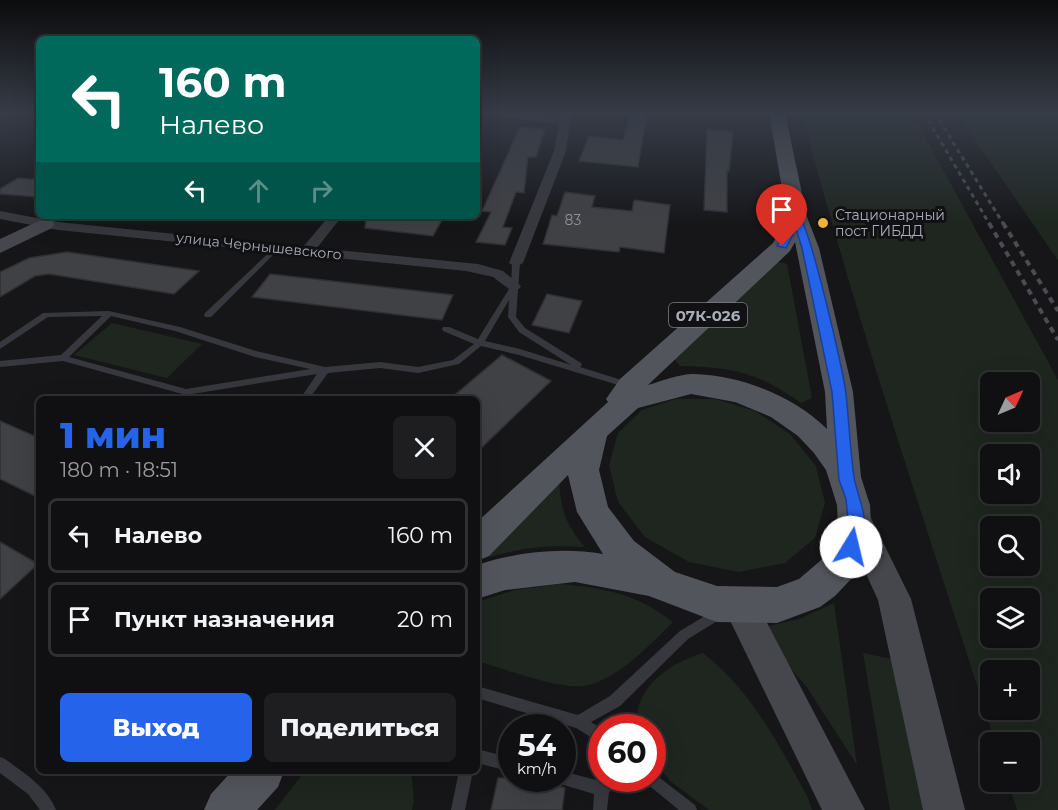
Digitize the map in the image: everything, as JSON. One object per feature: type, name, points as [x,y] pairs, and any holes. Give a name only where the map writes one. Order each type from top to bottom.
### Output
[{"type":"main road","points":[[784,151],[797,217],[808,248],[839,392],[847,480]]},
{"type":"main road","name":"07К-026","points":[[613,408],[782,246],[797,217]]},
{"type":"main road","points":[[0,247],[51,220]]},
{"type":"main road","points":[[480,542],[613,408],[635,396],[662,387],[691,384],[711,386],[752,396],[782,410],[808,429],[831,452],[847,480],[856,519],[894,599],[944,810]]},
{"type":"main road","points":[[613,408],[584,456],[584,486],[595,519],[618,551],[652,579],[688,597],[735,607],[779,605],[812,592],[837,573],[851,547],[856,519]]},
{"type":"main road","points":[[480,581],[505,573],[575,566],[652,579]]},
{"type":"main road","points":[[735,607],[844,810]]},
{"type":"main road","points":[[227,810],[259,774]]},
{"type":"street","points":[[516,263],[560,151]]},
{"type":"street","name":"улица Чернышевского","points":[[0,215],[36,219]]},
{"type":"street","points":[[308,251],[334,219]]},
{"type":"street","name":"улица Чернышевского","points":[[51,220],[497,273],[508,279],[514,286]]},
{"type":"lane","points":[[208,315],[278,248]]},
{"type":"lane","points":[[516,263],[512,317],[522,330],[593,374],[613,408]]},
{"type":"lane","points":[[0,364],[63,358],[186,392],[325,370],[380,365],[418,370],[456,362],[480,343],[514,286]]},
{"type":"lane","points":[[0,346],[46,315],[109,313],[177,329],[255,354],[325,370]]},
{"type":"lane","points":[[63,358],[109,313]]},
{"type":"lane","points":[[446,329],[480,343],[520,352],[593,374]]},
{"type":"lane","points":[[306,396],[325,370]]},
{"type":"lane","points":[[579,722],[615,701],[684,635],[735,607]]},
{"type":"lane","points":[[480,693],[579,722],[588,728]]},
{"type":"lane","points":[[480,757],[498,761]]},
{"type":"lane","points":[[0,764],[33,789],[49,810]]},
{"type":"lane","points":[[458,810],[465,774]]},
{"type":"lane","points":[[666,790],[690,810]]},
{"type":"lane","points":[[600,810],[606,792]]},
{"type":"shaded area","points":[[812,151],[933,151],[1058,380],[1058,810],[1017,810],[1011,792],[1040,792],[1040,732],[992,732],[988,720],[1040,720],[1040,660],[980,660],[980,696],[870,350]]},
{"type":"shaded area","points":[[983,151],[1058,151],[1058,260]]},
{"type":"shaded area","points":[[775,261],[787,264],[812,398],[801,403],[771,384],[744,373],[680,366],[674,359]]},
{"type":"shaded area","points":[[112,323],[202,344],[167,378],[74,355]]},
{"type":"shaded area","points":[[676,399],[715,399],[755,411],[790,434],[816,466],[825,503],[815,538],[785,563],[739,572],[689,562],[645,537],[618,502],[609,465],[618,433],[642,410]]},
{"type":"shaded area","points":[[559,480],[565,516],[585,547],[537,548],[490,557],[482,552]]},
{"type":"shaded area","points":[[561,584],[606,590],[646,605],[673,622],[644,651],[596,683],[573,686],[546,682],[480,662],[480,601],[515,590]]},
{"type":"shaded area","points":[[834,603],[857,765],[806,686],[756,629],[799,619]]},
{"type":"shaded area","points":[[703,653],[736,684],[763,720],[786,758],[812,810],[709,810],[670,781],[666,776],[666,714],[638,714],[638,709],[647,689],[655,680],[683,661]]},
{"type":"shaded area","points":[[863,653],[896,660],[927,810],[890,810]]},
{"type":"shaded area","points":[[303,774],[411,774],[414,800],[412,810],[275,810]]},
{"type":"building","points":[[509,151],[538,151],[536,157],[528,157],[524,193],[516,192],[503,227],[512,228],[505,245],[476,242],[491,212],[482,211]]},
{"type":"building","points":[[583,151],[641,151],[638,167],[579,161]]},
{"type":"building","points":[[706,151],[731,151],[729,171],[727,170],[727,212],[704,210]]},
{"type":"building","points":[[18,178],[36,180],[36,197],[0,194],[0,189]]},
{"type":"building","points":[[565,192],[595,196],[592,207],[632,211],[634,200],[670,205],[664,253],[620,247],[619,252],[543,244],[552,215],[557,216]]},
{"type":"building","points":[[366,219],[442,219],[433,236],[365,228]]},
{"type":"building","points":[[67,252],[199,271],[174,294],[49,274],[35,276],[0,297],[0,272],[29,258]]},
{"type":"building","points":[[270,274],[453,295],[442,320],[252,297]]},
{"type":"building","points":[[547,294],[582,301],[569,333],[532,325]]},
{"type":"building","points":[[502,355],[551,381],[480,449],[480,396],[454,396]]},
{"type":"building","points":[[0,421],[36,437],[36,497],[0,479]]},
{"type":"building","points":[[0,542],[36,563],[36,566],[0,599]]},
{"type":"building","points":[[498,778],[498,792],[564,792],[562,810],[491,810]]},
{"type":"railway","points":[[946,151],[990,225]]},
{"type":"railway","points":[[958,151],[1004,225]]},
{"type":"railway","points":[[989,223],[1058,340]]},
{"type":"railway","points":[[1003,223],[1058,311]]},
{"type":"place","name":"Стационарный пост ГИБДД","points":[[823,223]]},
{"type":"route","points":[[782,246],[797,217],[808,248],[839,392],[847,480],[856,519],[851,547]]}]
